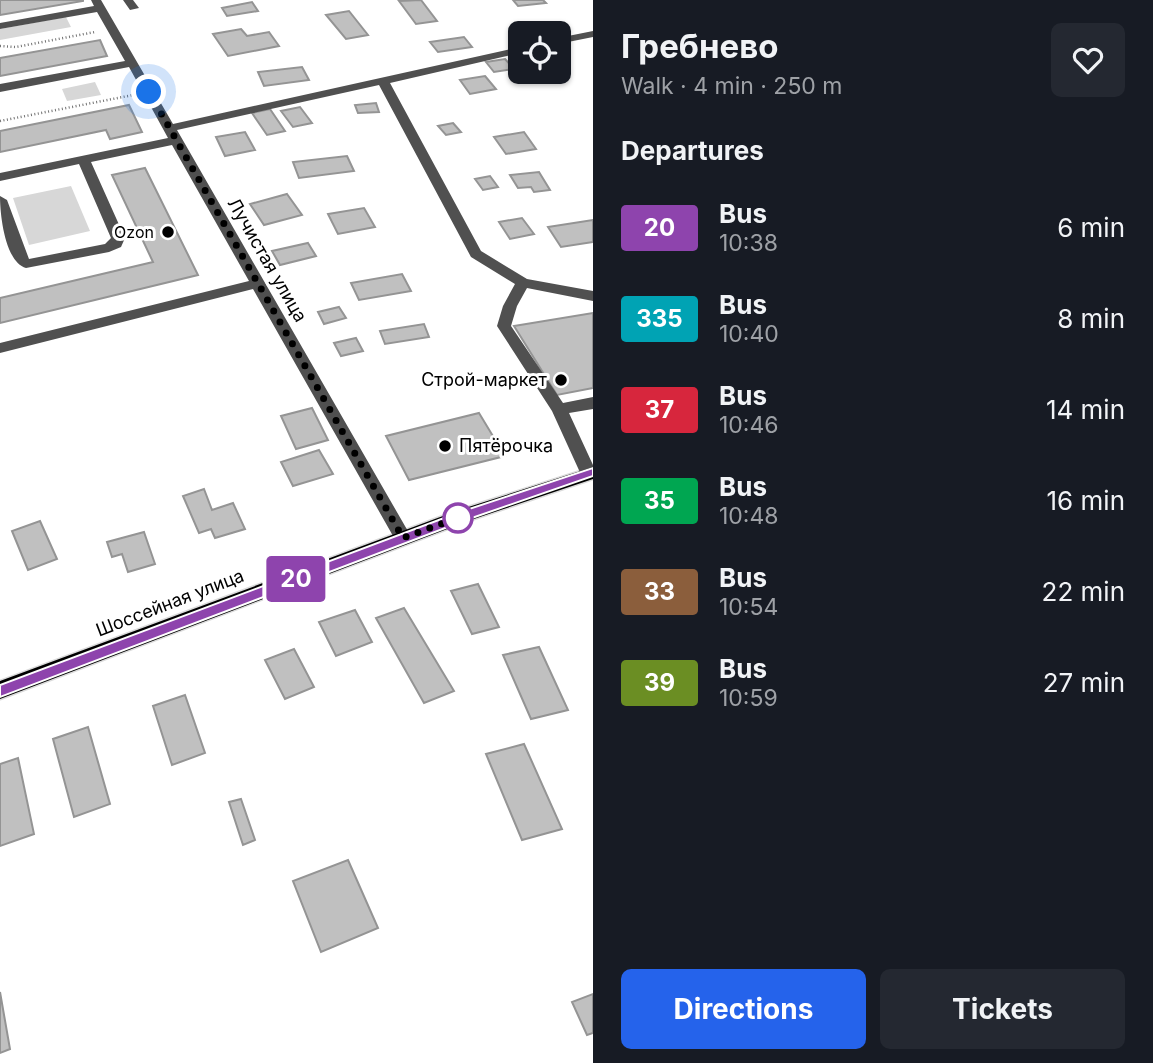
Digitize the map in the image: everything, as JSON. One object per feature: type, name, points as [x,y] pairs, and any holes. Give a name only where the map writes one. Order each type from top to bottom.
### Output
[{"type":"main road","name":"Шоссейная улица","points":[[0,690],[403,538],[535,490],[591,473]]},
{"type":"street","points":[[0,26],[99,4]]},
{"type":"street","name":"Лучистая улица","points":[[99,4],[403,538]]},
{"type":"street","points":[[571,38],[593,34]]},
{"type":"street","points":[[0,177],[83,160],[383,79],[508,53]]},
{"type":"street","points":[[0,88],[132,63]]},
{"type":"street","points":[[383,79],[476,254],[523,283],[593,296]]},
{"type":"street","points":[[0,200],[4,223],[20,260],[26,264],[109,248],[116,244],[118,238],[83,160]]},
{"type":"street","points":[[0,348],[258,283]]},
{"type":"street","points":[[523,283],[510,306],[504,326],[559,409],[591,473]]},
{"type":"street","points":[[559,409],[593,403]]},
{"type":"path","points":[[0,46],[16,47],[113,29]]},
{"type":"path","points":[[0,121],[149,92]]},
{"type":"shaded area","points":[[66,17],[71,27],[0,40],[0,29]]},
{"type":"shaded area","points":[[95,82],[101,95],[67,101],[62,89]]},
{"type":"shaded area","points":[[71,186],[90,231],[29,245],[13,198]]},
{"type":"building","points":[[0,0],[83,0],[83,1],[0,15]]},
{"type":"building","points":[[421,0],[437,21],[416,24],[399,1]]},
{"type":"building","points":[[513,0],[543,0],[546,3],[518,6]]},
{"type":"building","points":[[252,2],[258,11],[227,16],[222,8]]},
{"type":"building","points":[[349,11],[368,35],[346,39],[326,15]]},
{"type":"building","points":[[241,29],[247,36],[269,32],[279,46],[228,56],[213,34]]},
{"type":"building","points":[[464,37],[472,47],[438,52],[430,42]]},
{"type":"building","points":[[100,40],[107,56],[0,76],[0,58]]},
{"type":"building","points":[[505,59],[508,70],[494,72],[486,62]]},
{"type":"building","points":[[302,67],[309,80],[264,86],[258,72]]},
{"type":"building","points":[[485,76],[496,89],[470,94],[460,80]]},
{"type":"building","points":[[376,103],[379,112],[358,113],[355,105]]},
{"type":"building","points":[[129,105],[142,132],[110,139],[106,130],[0,152],[0,131]]},
{"type":"building","points":[[300,107],[312,123],[293,127],[281,111]]},
{"type":"building","points":[[270,109],[285,131],[267,135],[252,113]]},
{"type":"building","points":[[453,123],[461,132],[446,135],[438,126]]},
{"type":"building","points":[[245,132],[255,150],[225,156],[216,137]]},
{"type":"building","points":[[524,132],[536,149],[506,154],[494,137]]},
{"type":"building","points":[[347,156],[354,171],[299,178],[293,162]]},
{"type":"building","points":[[145,168],[198,275],[0,323],[0,298],[153,262],[112,175]]},
{"type":"building","points":[[539,172],[550,190],[534,192],[531,187],[518,188],[510,175]]},
{"type":"building","points":[[490,176],[498,187],[483,190],[475,179]]},
{"type":"building","points":[[287,194],[302,215],[264,225],[250,204]]},
{"type":"building","points":[[364,208],[375,227],[338,234],[328,214]]},
{"type":"building","points":[[522,218],[534,234],[510,239],[499,222]]},
{"type":"building","points":[[593,220],[593,242],[561,247],[548,227]]},
{"type":"building","points":[[308,243],[316,256],[280,265],[272,251]]},
{"type":"building","points":[[402,274],[411,291],[359,300],[351,283]]},
{"type":"building","points":[[339,307],[346,318],[324,324],[318,312]]},
{"type":"building","points":[[593,313],[593,388],[557,395],[514,326]]},
{"type":"building","points":[[424,324],[429,337],[385,344],[380,331]]},
{"type":"building","points":[[356,338],[363,351],[341,356],[334,343]]},
{"type":"building","points":[[312,408],[328,440],[296,449],[281,416]]},
{"type":"building","name":"Пятёрочка","points":[[479,413],[505,456],[409,480],[386,436]]},
{"type":"building","points":[[319,450],[333,474],[293,486],[281,462]]},
{"type":"building","points":[[204,489],[212,510],[233,503],[245,529],[215,538],[211,529],[199,533],[183,496]]},
{"type":"building","points":[[40,521],[57,559],[28,570],[12,531]]},
{"type":"building","points":[[144,532],[155,564],[128,572],[122,554],[112,557],[107,542]]},
{"type":"building","points":[[478,584],[499,627],[472,634],[451,591]]},
{"type":"building","points":[[404,608],[454,691],[424,703],[376,618]]},
{"type":"building","points":[[355,610],[372,642],[336,656],[319,622]]},
{"type":"building","points":[[539,647],[568,710],[531,719],[503,655]]},
{"type":"building","points":[[294,649],[314,687],[285,699],[265,660]]},
{"type":"building","points":[[185,695],[205,753],[172,765],[153,706]]},
{"type":"building","points":[[88,727],[110,804],[74,817],[53,739]]},
{"type":"building","points":[[524,744],[562,829],[522,840],[486,754]]},
{"type":"building","points":[[18,758],[34,834],[0,846],[0,764]]},
{"type":"building","points":[[241,799],[255,840],[243,845],[229,802]]},
{"type":"building","points":[[348,860],[378,928],[321,952],[293,881]]},
{"type":"building","points":[[0,992],[10,1049],[0,1053]]},
{"type":"building","points":[[593,994],[593,1033],[587,1035],[572,1002]]},
{"type":"bus line","name":"20","points":[[0,690],[465,515],[593,473]]},
{"type":"place","name":"Ozon","points":[[168,232]]},
{"type":"place","name":"Строй-маркет","points":[[561,380]]},
{"type":"place","name":"Пятёрочка","points":[[445,446]]},
{"type":"route","points":[[149,92],[403,538],[465,515],[458,518]]}]
